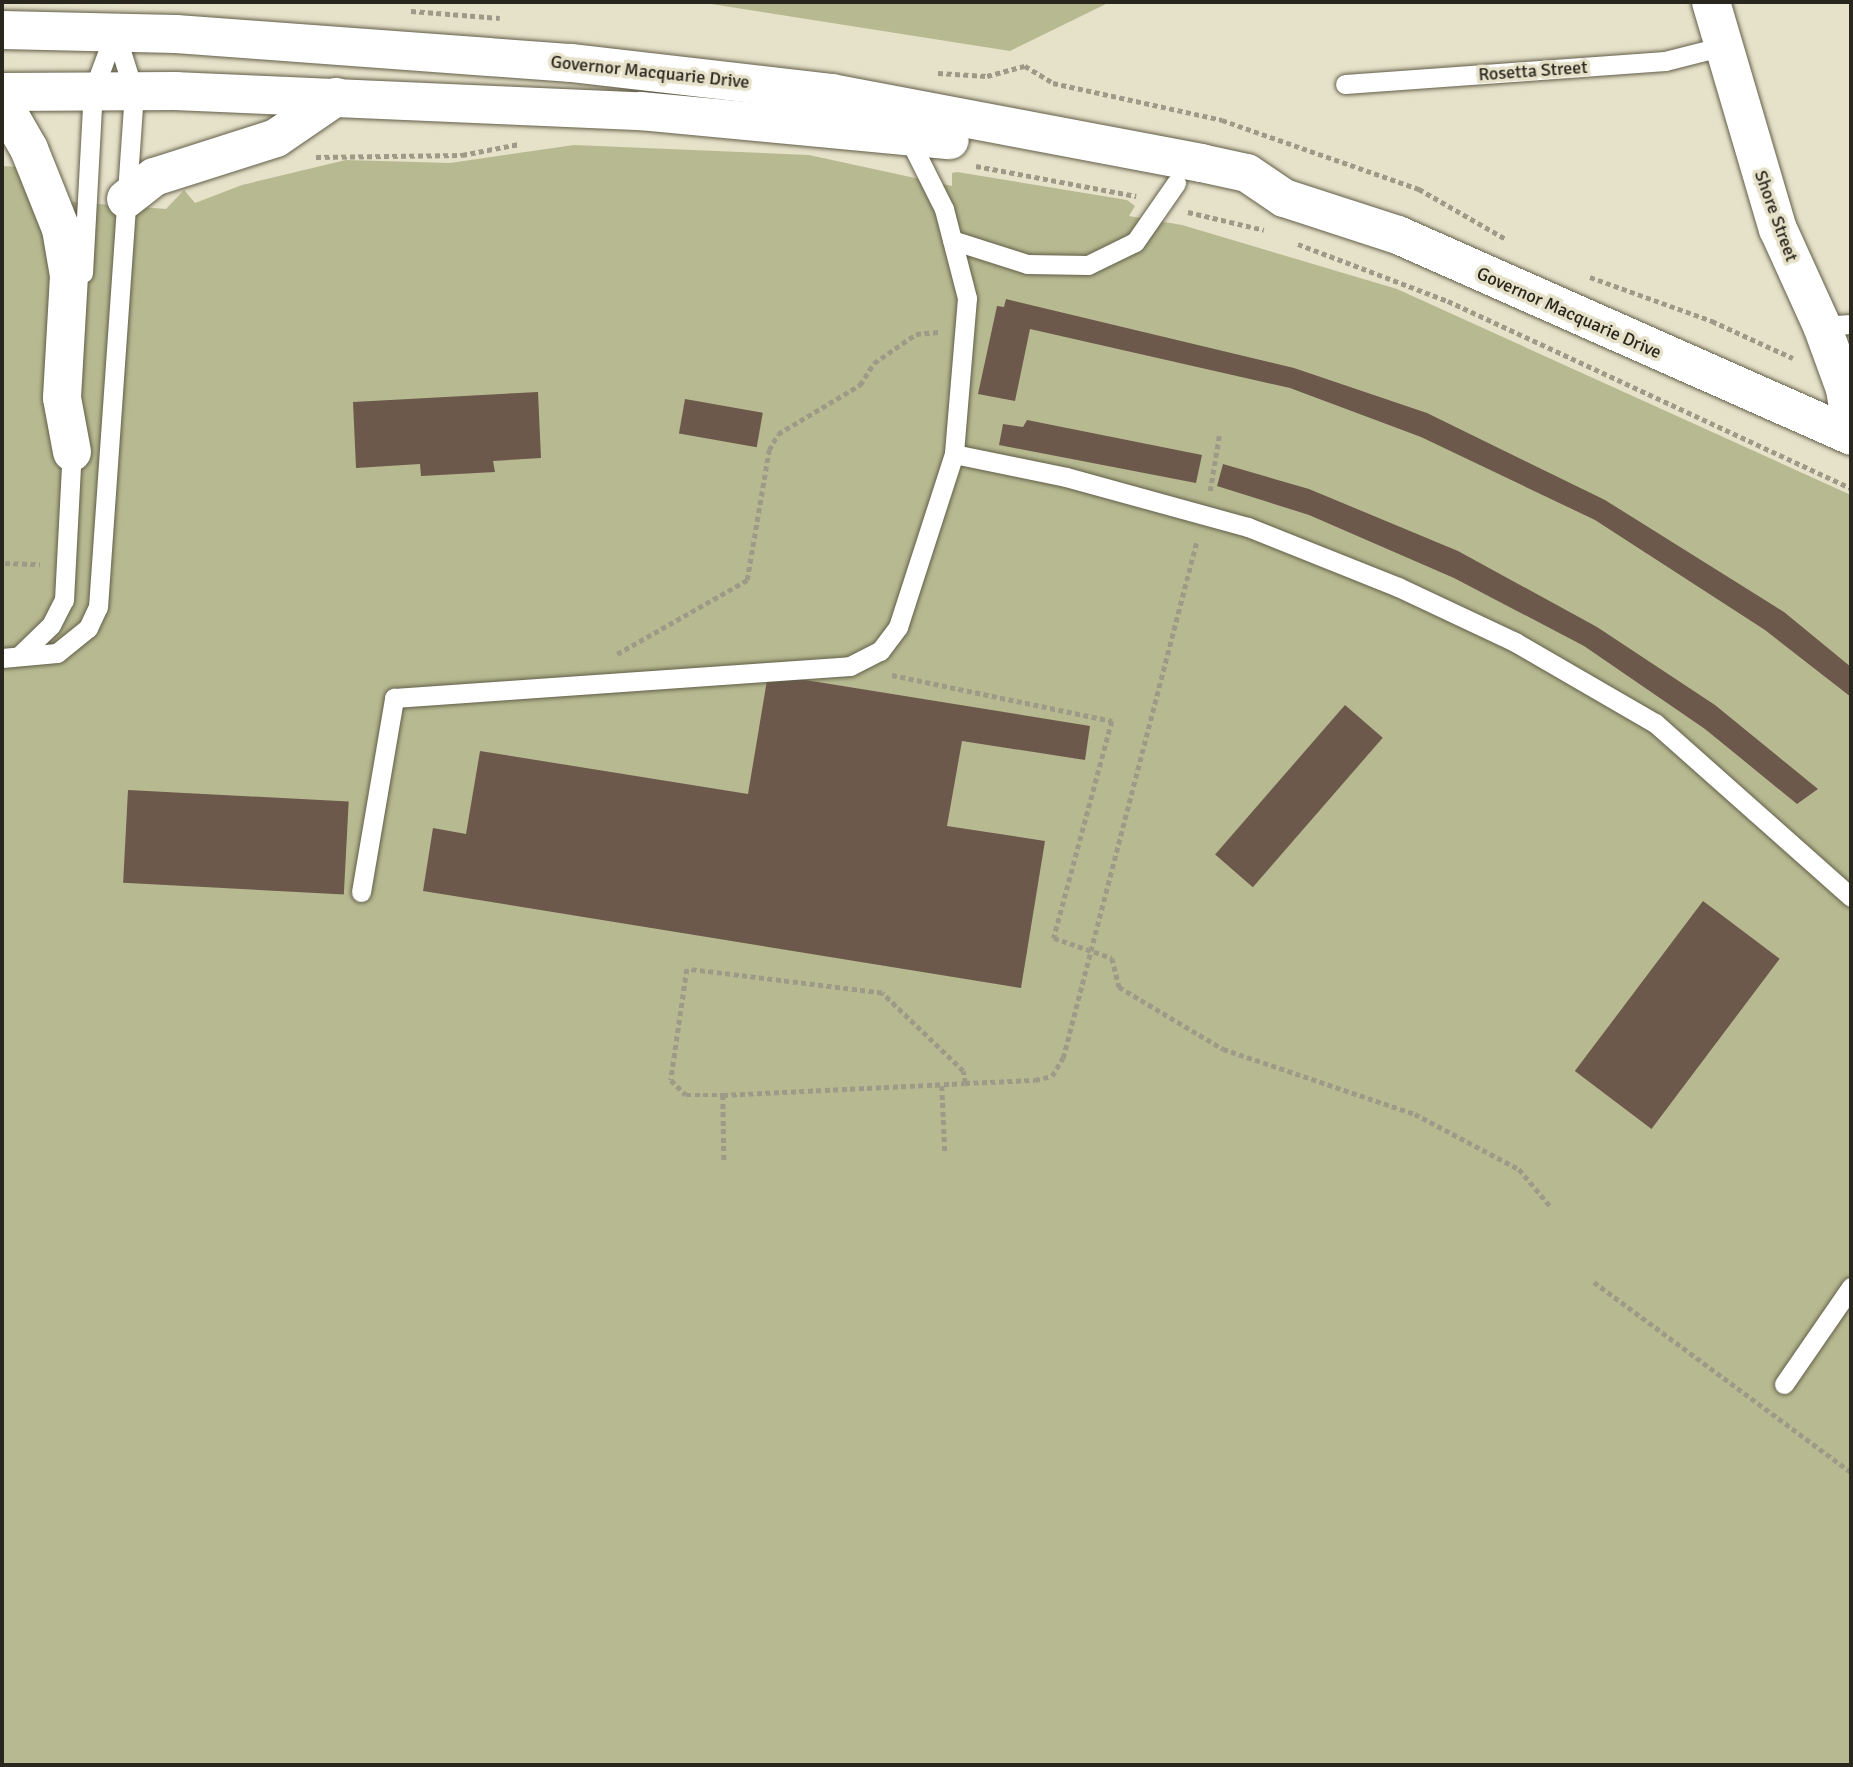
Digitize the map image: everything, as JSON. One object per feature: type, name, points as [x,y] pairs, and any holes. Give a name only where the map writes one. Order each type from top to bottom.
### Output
[{"type":"main road","name":"Shore Street","points":[[1711,2],[1720,47],[1778,229],[1836,325],[1851,427]]},
{"type":"main road","name":"Governor Macquarie Drive","points":[[2,30],[115,32],[572,63],[831,93],[1055,131],[1247,173],[1284,198]]},
{"type":"main road","name":"Governor Macquarie Drive","points":[[2,92],[93,91],[336,97],[641,111],[906,132],[1176,183],[1284,198],[1398,236],[1851,436]]},
{"type":"main road","points":[[127,199],[154,177],[276,138],[336,97]]},
{"type":"main road","points":[[2,102],[29,149],[61,229],[69,276],[62,398],[72,452]]},
{"type":"lane","points":[[11,657],[51,625],[64,600],[93,91],[115,32]]},
{"type":"lane","points":[[11,657],[57,653],[75,643],[98,607],[135,92],[115,32]]},
{"type":"lane","name":"Rosetta Street","points":[[1345,84],[1665,61],[1720,47]]},
{"type":"lane","points":[[361,892],[394,698],[850,666],[880,651],[898,627],[954,454],[967,298],[944,209],[906,132]]},
{"type":"lane","points":[[952,240],[1027,264],[1088,265],[1135,242],[1176,183]]},
{"type":"lane","points":[[954,454],[1066,477],[1248,527],[1515,642],[1655,723],[1851,897]]},
{"type":"lane","points":[[1784,1384],[1851,1287]]},
{"type":"path","points":[[593,682],[602,664],[654,628],[747,580],[769,450],[779,434],[860,385],[874,363],[916,334],[964,329]]},
{"type":"path","points":[[1210,492],[1219,436]]},
{"type":"path","points":[[965,1083],[962,1071],[882,993],[687,969],[671,1080],[686,1095],[965,1083],[1008,1084],[1052,1076],[1063,1058],[1199,533]]},
{"type":"path","points":[[5,562],[51,565]]},
{"type":"path","points":[[850,666],[1112,721],[1054,938],[1090,953],[1112,958],[1119,987],[1223,1049],[1415,1114],[1520,1169],[1550,1206]]},
{"type":"path","points":[[942,1086],[945,1152]]},
{"type":"path","points":[[723,1095],[724,1161]]},
{"type":"path","points":[[1594,1282],[1851,1472]]},
{"type":"green space","points":[[698,2],[1110,2],[1010,51]]},
{"type":"green space","points":[[574,145],[809,155],[952,186],[952,173],[957,172],[1127,200],[1135,206],[1129,216],[1182,225],[1397,289],[1851,495],[1851,1765],[2,1765],[2,166],[19,167],[31,199],[166,209],[184,190],[195,203],[242,185],[346,160],[450,163]]},
{"type":"building","points":[[1006,299],[1294,368],[1427,413],[1605,500],[1784,612],[1851,667],[1851,697],[1765,630],[1595,520],[1421,437],[1290,388],[1030,329],[1015,401],[978,394],[997,306],[1004,307]]},
{"type":"building","points":[[538,392],[541,458],[493,461],[495,472],[421,476],[420,464],[356,468],[353,402]]},
{"type":"building","points":[[685,399],[763,413],[757,447],[679,433]]},
{"type":"building","points":[[1027,420],[1202,455],[1196,483],[999,445],[1003,424],[1023,427]]},
{"type":"building","points":[[1223,464],[1309,489],[1458,551],[1597,627],[1715,705],[1818,789],[1797,804],[1705,729],[1584,646],[1454,578],[1309,515],[1217,486]]},
{"type":"building","points":[[768,674],[1090,726],[1085,760],[962,741],[947,826],[1045,841],[1021,988],[423,891],[433,828],[466,834],[480,751],[748,794]]},
{"type":"building","points":[[1345,705],[1383,738],[1253,887],[1215,854]]},
{"type":"building","points":[[128,790],[349,802],[344,894],[123,883]]},
{"type":"building","points":[[1703,901],[1780,959],[1651,1129],[1575,1071]]}]
